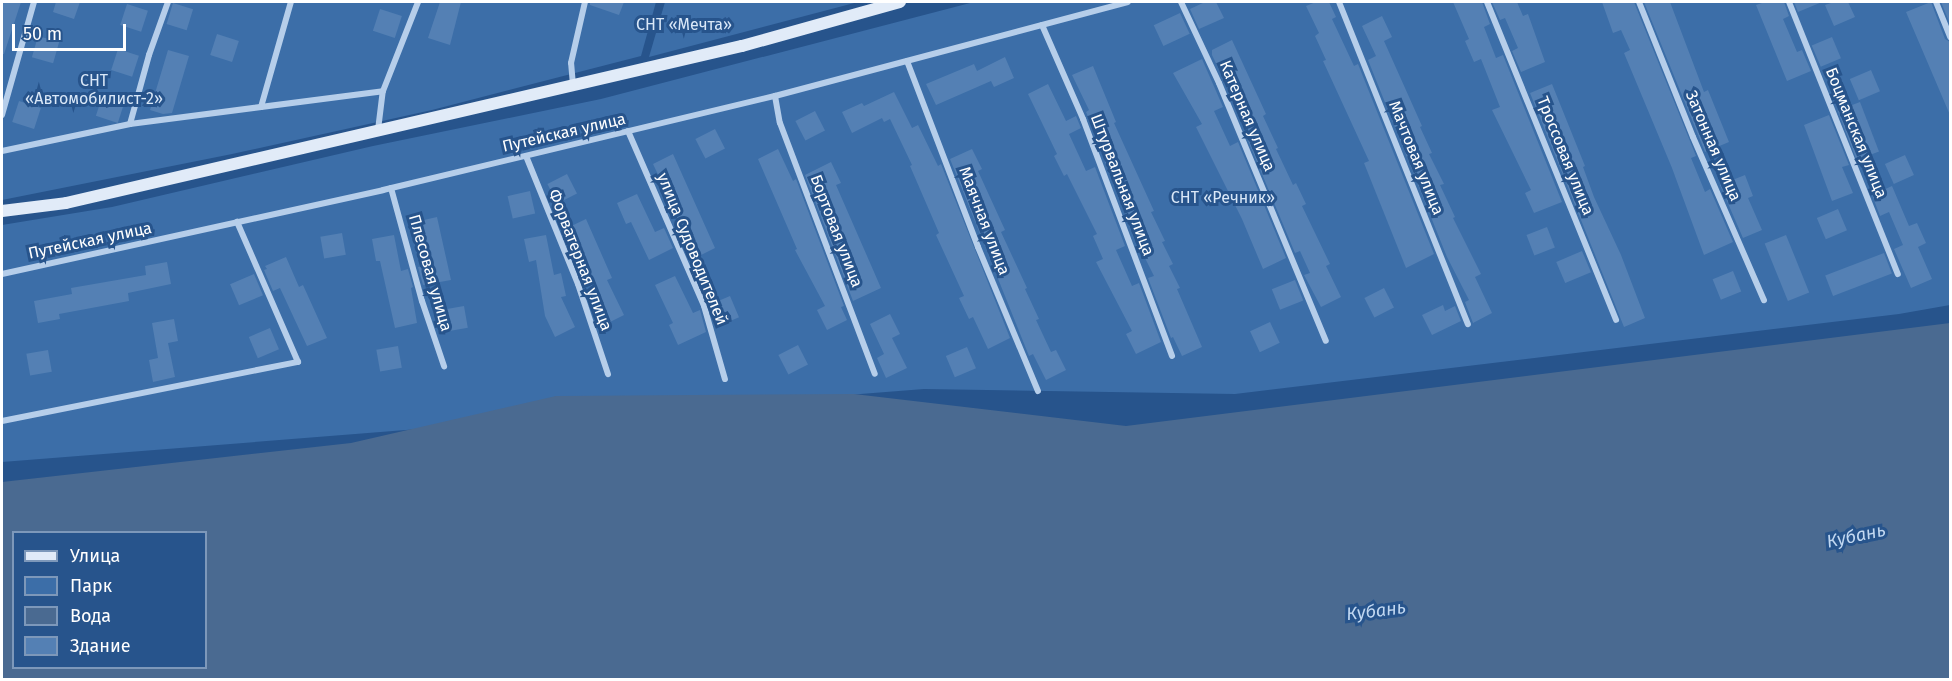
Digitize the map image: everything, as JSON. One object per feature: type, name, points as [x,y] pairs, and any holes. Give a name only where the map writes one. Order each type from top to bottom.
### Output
[{"type":"street","points":[[2,115],[34,2]]},
{"type":"street","points":[[130,124],[149,55],[168,2]]},
{"type":"street","points":[[261,107],[291,2]]},
{"type":"street","points":[[378,130],[383,91],[418,2]]},
{"type":"street","points":[[573,85],[571,63],[585,2]]},
{"type":"street","points":[[2,211],[66,203],[742,46],[900,2]]},
{"type":"street","name":"Путейская улица","points":[[2,274],[391,188],[775,96],[1128,2]]},
{"type":"street","name":"Катерная улица","points":[[1181,2],[1219,83],[1326,341]]},
{"type":"street","name":"Мачтовая улица","points":[[1339,2],[1468,324]]},
{"type":"street","name":"Троссовая улица","points":[[1487,2],[1616,320]]},
{"type":"street","name":"Затонная улица","points":[[1639,2],[1693,137],[1764,300]]},
{"type":"street","name":"Боцманская улица","points":[[1788,2],[1898,274]]},
{"type":"street","points":[[1936,2],[1950,37]]},
{"type":"street","name":"Штурвальная улица","points":[[1042,25],[1083,118],[1172,356]]},
{"type":"street","name":"Маячная улица","points":[[908,61],[978,247],[1038,391]]},
{"type":"street","points":[[2,151],[130,124],[383,91]]},
{"type":"street","name":"Бортовая улица","points":[[775,96],[780,123],[875,374]]},
{"type":"street","name":"улица Судоводителей","points":[[628,131],[704,306],[725,379]]},
{"type":"street","name":"Форватерная улица","points":[[526,156],[578,284],[608,374]]},
{"type":"street","name":"Плесовая улица","points":[[391,188],[422,301],[444,366]]},
{"type":"street","points":[[2,421],[298,363],[237,222]]},
{"type":"green space","name":"СНТ «Автомобилист-2»","points":[[2,2],[656,2],[641,56],[432,110],[232,154],[2,200]]},
{"type":"green space","name":"СНТ «Мечта»","points":[[665,2],[858,2],[649,57]]},
{"type":"green space","name":"СНТ «Речник»","points":[[974,2],[1950,2],[1950,305],[1899,314],[1235,394],[924,389],[2,462],[2,225],[112,207],[373,146],[601,99]]},
{"type":"water","name":"Кубань","points":[[1950,323],[1950,679],[2,679],[2,482],[351,443],[556,396],[854,394],[1126,426]]},
{"type":"building","points":[[2,2],[21,2],[4,54],[2,54]]},
{"type":"building","points":[[56,2],[80,2],[74,19],[53,12]]},
{"type":"building","points":[[440,2],[461,2],[450,45],[428,38]]},
{"type":"building","points":[[590,2],[624,2],[619,15],[590,5]]},
{"type":"building","points":[[1205,2],[1216,2],[1224,18],[1199,29],[1190,9]]},
{"type":"building","points":[[1316,2],[1329,2],[1336,17],[1332,19],[1354,66],[1358,64],[1434,254],[1406,268],[1364,163],[1369,161],[1323,61],[1326,60],[1315,36],[1319,33],[1306,6]]},
{"type":"building","points":[[1453,2],[1482,2],[1490,24],[1484,27],[1496,58],[1503,55],[1562,202],[1534,213],[1525,193],[1531,190],[1492,110],[1500,107],[1481,59],[1474,62],[1465,41],[1469,39]]},
{"type":"building","points":[[1492,2],[1517,2],[1523,16],[1528,14],[1545,62],[1521,72],[1512,51],[1518,48],[1505,18],[1500,20]]},
{"type":"building","points":[[1602,2],[1634,2],[1696,156],[1691,158],[1705,192],[1710,189],[1733,242],[1704,255],[1672,168],[1624,53],[1630,50],[1621,30],[1613,33]]},
{"type":"building","points":[[1644,2],[1670,2],[1704,92],[1708,90],[1729,142],[1705,152]]},
{"type":"building","points":[[1765,2],[1784,2],[1789,16],[1783,19],[1797,52],[1802,50],[1811,71],[1787,81],[1756,5]]},
{"type":"building","points":[[1794,2],[1822,2],[1798,12]]},
{"type":"building","points":[[1834,2],[1848,2],[1855,17],[1834,26],[1825,5]]},
{"type":"building","points":[[1931,2],[1945,39],[1950,42],[1950,115],[1906,12]]},
{"type":"building","points":[[1941,2],[1950,2],[1950,24]]},
{"type":"building","points":[[173,3],[193,9],[187,30],[167,24]]},
{"type":"building","points":[[127,4],[148,11],[141,32],[120,25]]},
{"type":"building","points":[[380,9],[402,16],[395,38],[373,31]]},
{"type":"building","points":[[1180,13],[1190,34],[1163,46],[1154,25]]},
{"type":"building","points":[[1382,16],[1392,37],[1384,41],[1422,126],[1420,127],[1432,153],[1429,154],[1444,184],[1440,185],[1455,217],[1453,218],[1481,274],[1475,277],[1492,313],[1473,323],[1465,302],[1469,300],[1447,257],[1368,60],[1376,56],[1362,26]]},
{"type":"building","points":[[217,34],[239,41],[232,62],[210,55]]},
{"type":"building","points":[[38,36],[59,42],[53,63],[32,57]]},
{"type":"building","points":[[1832,37],[1841,58],[1821,67],[1812,46]]},
{"type":"building","points":[[1232,40],[1266,114],[1263,116],[1278,148],[1276,149],[1293,185],[1296,183],[1306,204],[1302,206],[1330,264],[1326,266],[1341,297],[1321,307],[1304,275],[1310,273],[1300,251],[1295,253],[1247,138],[1251,136],[1212,55],[1212,50]]},
{"type":"building","points":[[118,49],[139,56],[132,77],[111,70]]},
{"type":"building","points":[[168,50],[189,56],[172,113],[163,114],[150,110]]},
{"type":"building","points":[[1005,57],[1014,78],[994,87],[991,81],[936,105],[926,84],[974,64],[977,71]]},
{"type":"building","points":[[1202,59],[1223,107],[1214,111],[1230,146],[1238,142],[1286,258],[1263,269],[1242,219],[1196,127],[1202,124],[1173,73]]},
{"type":"building","points":[[1093,66],[1116,122],[1114,123],[1154,211],[1151,212],[1173,264],[1169,266],[1180,288],[1177,289],[1202,347],[1182,356],[1173,337],[1171,338],[1148,278],[1154,276],[1135,241],[1105,162],[1107,161],[1086,112],[1089,110],[1072,75]]},
{"type":"building","points":[[1871,70],[1880,91],[1859,100],[1850,79]]},
{"type":"building","points":[[1048,84],[1066,121],[1076,116],[1081,128],[1069,134],[1086,171],[1095,167],[1125,246],[1116,250],[1132,286],[1139,283],[1161,342],[1136,354],[1126,334],[1132,331],[1096,262],[1103,259],[1093,236],[1097,234],[1067,174],[1064,176],[1054,156],[1057,154],[1028,94]]},
{"type":"building","points":[[1552,84],[1585,166],[1583,167],[1594,197],[1621,255],[1645,318],[1624,327],[1530,93]]},
{"type":"building","points":[[894,92],[912,128],[918,125],[938,166],[941,164],[1010,338],[988,349],[973,317],[969,319],[959,298],[964,296],[936,235],[939,233],[910,166],[912,165],[890,119],[884,122],[882,118],[852,133],[842,112],[862,103],[864,106]]},
{"type":"building","points":[[103,94],[125,101],[118,123],[96,116]]},
{"type":"building","points":[[19,101],[41,108],[34,129],[12,122]]},
{"type":"building","points":[[1860,102],[1879,151],[1857,160],[1838,111]]},
{"type":"building","points":[[815,111],[825,131],[805,141],[795,121]]},
{"type":"building","points":[[1829,115],[1849,165],[1842,167],[1853,193],[1832,201],[1804,125]]},
{"type":"building","points":[[715,129],[725,149],[705,159],[695,139]]},
{"type":"building","points":[[778,149],[793,181],[796,179],[844,306],[841,307],[847,320],[827,330],[817,310],[825,306],[795,250],[797,249],[758,159]]},
{"type":"building","points":[[972,149],[982,169],[978,171],[1005,230],[1001,232],[1039,319],[1036,320],[1051,352],[1056,350],[1066,370],[1046,380],[1033,354],[1029,356],[950,159]]},
{"type":"building","points":[[673,154],[715,248],[695,258],[687,242],[683,244],[674,223],[678,221],[669,203],[671,202],[653,164]]},
{"type":"building","points":[[1905,155],[1914,175],[1894,184],[1885,164]]},
{"type":"building","points":[[831,162],[841,183],[836,185],[881,288],[853,301],[805,175]]},
{"type":"building","points":[[567,174],[577,194],[557,204],[547,184]]},
{"type":"building","points":[[1745,175],[1753,196],[1748,198],[1762,230],[1743,238],[1720,185]]},
{"type":"building","points":[[1892,186],[1909,226],[1917,223],[1926,243],[1918,247],[1932,279],[1911,288],[1894,249],[1903,245],[1889,212],[1880,216],[1872,195]]},
{"type":"building","points":[[530,191],[535,213],[513,219],[508,196]]},
{"type":"building","points":[[637,194],[655,232],[664,228],[673,248],[649,260],[631,222],[626,224],[617,203]]},
{"type":"building","points":[[1838,209],[1847,230],[1826,239],[1817,218]]},
{"type":"building","points":[[437,217],[451,280],[423,285],[418,267],[426,266],[415,222]]},
{"type":"building","points":[[586,219],[612,278],[607,280],[624,315],[604,325],[594,305],[599,302],[565,229]]},
{"type":"building","points":[[1547,227],[1555,248],[1534,255],[1526,235]]},
{"type":"building","points":[[342,233],[346,255],[324,258],[320,237]]},
{"type":"building","points":[[394,235],[401,271],[408,269],[413,287],[411,288],[417,323],[395,328],[380,261],[376,261],[372,239]]},
{"type":"building","points":[[546,235],[554,275],[561,273],[566,296],[561,297],[575,327],[555,337],[545,316],[536,260],[529,262],[524,239]]},
{"type":"building","points":[[1786,235],[1809,292],[1788,301],[1765,244]]},
{"type":"building","points":[[1582,251],[1591,272],[1565,283],[1556,262]]},
{"type":"building","points":[[1884,253],[1892,274],[1833,296],[1825,276]]},
{"type":"building","points":[[286,257],[299,287],[303,285],[327,338],[307,346],[280,288],[273,291],[264,270],[267,269],[265,266]]},
{"type":"building","points":[[167,262],[171,284],[128,293],[129,301],[59,314],[60,319],[38,323],[34,301],[72,294],[71,288],[146,275],[145,266]]},
{"type":"building","points":[[1733,271],[1741,291],[1721,300],[1713,279]]},
{"type":"building","points":[[254,274],[263,295],[239,305],[230,284]]},
{"type":"building","points":[[675,276],[693,313],[700,310],[706,332],[678,345],[669,325],[673,323],[655,285]]},
{"type":"building","points":[[1295,280],[1303,300],[1280,310],[1272,289]]},
{"type":"building","points":[[1384,288],[1394,308],[1374,318],[1364,298]]},
{"type":"building","points":[[730,296],[739,317],[718,326],[709,305]]},
{"type":"building","points":[[1443,305],[1445,311],[1455,306],[1461,321],[1432,335],[1422,315]]},
{"type":"building","points":[[464,306],[468,328],[445,332],[441,310]]},
{"type":"building","points":[[890,314],[900,334],[892,338],[907,368],[886,378],[877,358],[884,354],[870,324]]},
{"type":"building","points":[[174,319],[178,341],[168,343],[175,377],[153,382],[149,360],[158,358],[152,323]]},
{"type":"building","points":[[1270,322],[1280,343],[1260,352],[1250,331]]},
{"type":"building","points":[[270,328],[279,349],[258,358],[249,337]]},
{"type":"building","points":[[798,345],[808,365],[788,375],[778,355]]},
{"type":"building","points":[[398,346],[402,368],[380,371],[376,350]]},
{"type":"building","points":[[967,347],[976,368],[955,377],[946,356]]},
{"type":"building","points":[[48,350],[52,372],[30,375],[26,354]]}]
